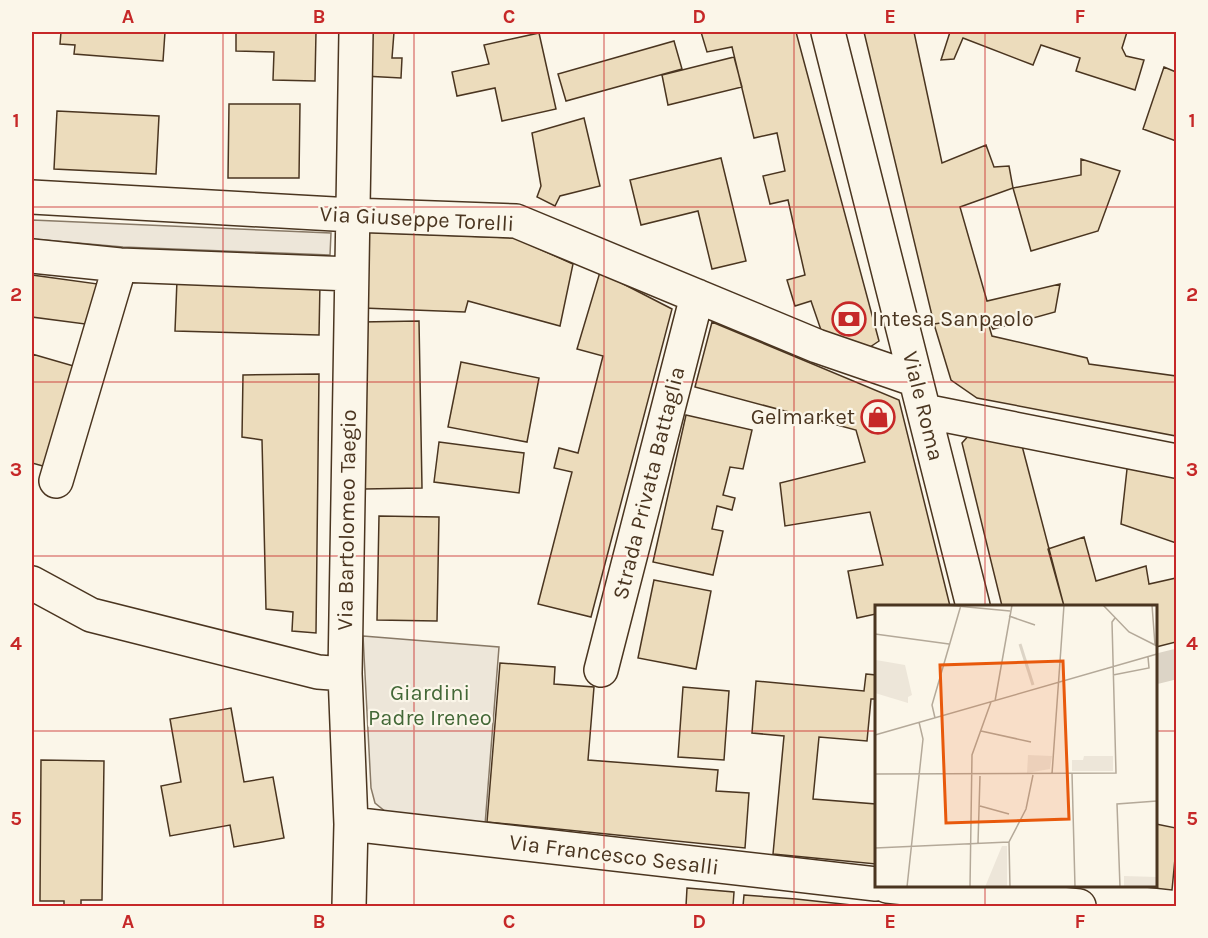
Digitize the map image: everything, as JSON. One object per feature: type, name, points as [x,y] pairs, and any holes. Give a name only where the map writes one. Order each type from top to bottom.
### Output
[{"type":"street","name":"Via Bartolomeo Taegio","points":[[350,906],[351,824],[345,674],[351,215],[356,32]]},
{"type":"street","name":"Viale Roma","points":[[828,32],[973,605]]},
{"type":"street","name":"Via Giuseppe Torelli","points":[[32,197],[351,215],[516,221],[818,346],[920,396],[1176,461]]},
{"type":"street","points":[[32,256],[120,265],[351,274]]},
{"type":"street","points":[[56,481],[120,265]]},
{"type":"street","name":"Strada Privata Battaglia","points":[[601,670],[697,296]]},
{"type":"street","points":[[32,583],[91,615],[318,672],[345,674]]},
{"type":"street","name":"Via Francesco Sesalli","points":[[351,824],[875,884]]},
{"type":"street","points":[[908,887],[1055,901]]},
{"type":"green space","points":[[32,220],[331,233],[330,255],[123,247],[32,239]]},
{"type":"green space","name":"Giardini Padre Ireneo","points":[[363,636],[499,647],[485,825],[386,812],[375,803],[371,788]]},
{"type":"building","points":[[61,32],[165,32],[163,61],[74,54],[75,45],[60,44]]},
{"type":"building","points":[[236,32],[316,32],[315,81],[273,80],[274,52],[236,51]]},
{"type":"building","points":[[367,32],[394,32],[392,58],[402,58],[401,78],[364,76]]},
{"type":"building","points":[[701,32],[796,32],[879,341],[867,349],[822,333],[811,301],[795,306],[787,280],[805,275],[788,200],[770,204],[763,176],[785,171],[777,133],[754,138],[732,47],[707,52]]},
{"type":"building","points":[[864,32],[914,32],[942,163],[986,145],[994,167],[1009,166],[1013,188],[960,207],[987,301],[1060,284],[1055,312],[993,329],[986,316],[934,324]]},
{"type":"building","points":[[950,32],[1127,32],[1122,48],[1126,56],[1144,60],[1135,90],[1076,71],[1080,58],[1041,45],[1033,65],[963,38],[954,59],[941,60]]},
{"type":"building","points":[[539,33],[556,109],[502,121],[495,88],[457,96],[452,72],[489,64],[484,45]]},
{"type":"building","points":[[674,41],[682,69],[566,101],[558,74]]},
{"type":"building","points":[[734,57],[742,87],[668,105],[662,75]]},
{"type":"building","points":[[1164,67],[1176,72],[1176,141],[1143,129]]},
{"type":"building","points":[[229,104],[300,104],[299,178],[228,178]]},
{"type":"building","points":[[57,111],[159,116],[156,174],[54,169]]},
{"type":"building","points":[[584,118],[600,186],[560,196],[555,206],[537,197],[541,186],[532,133]]},
{"type":"building","points":[[721,158],[746,261],[712,269],[698,211],[641,225],[630,180]]},
{"type":"building","points":[[1081,159],[1120,171],[1098,231],[1031,251],[1013,188],[1081,175]]},
{"type":"building","points":[[363,232],[515,238],[573,264],[560,326],[468,301],[465,312],[363,308]]},
{"type":"building","points":[[600,272],[672,309],[591,617],[538,604],[572,472],[554,468],[559,448],[578,453],[603,356],[577,349]]},
{"type":"building","points":[[32,275],[98,284],[85,324],[32,317]]},
{"type":"building","points":[[177,280],[320,283],[319,335],[175,331]]},
{"type":"building","points":[[986,316],[992,336],[1087,358],[1089,364],[1176,376],[1176,436],[977,398],[951,380],[934,324]]},
{"type":"building","points":[[419,321],[422,488],[364,489],[361,322]]},
{"type":"building","points":[[712,322],[899,400],[950,605],[875,605],[875,614],[857,618],[848,571],[883,565],[870,512],[785,526],[780,483],[865,462],[856,430],[695,387]]},
{"type":"building","points":[[32,354],[77,367],[50,468],[32,463]]},
{"type":"building","points":[[461,362],[539,378],[527,442],[448,427]]},
{"type":"building","points":[[319,374],[316,633],[292,631],[293,612],[266,609],[262,440],[242,437],[243,375]]},
{"type":"building","points":[[686,415],[752,430],[743,469],[730,467],[723,495],[735,498],[732,510],[717,506],[712,529],[723,531],[713,575],[653,562]]},
{"type":"building","points":[[971,433],[1021,442],[1064,605],[1002,605],[962,443]]},
{"type":"building","points":[[439,442],[524,453],[519,493],[434,482]]},
{"type":"building","points":[[1128,460],[1176,468],[1176,543],[1121,524]]},
{"type":"building","points":[[379,516],[439,517],[437,621],[377,620]]},
{"type":"building","points":[[1084,537],[1096,581],[1146,566],[1149,584],[1176,578],[1176,642],[1157,647],[1157,605],[1064,605],[1048,549]]},
{"type":"building","points":[[654,580],[711,591],[696,669],[638,658]]},
{"type":"building","points":[[500,663],[555,667],[554,684],[594,687],[588,760],[718,770],[716,791],[749,793],[745,848],[487,822]]},
{"type":"building","points":[[866,674],[875,675],[875,699],[871,699],[867,741],[819,737],[813,799],[875,804],[875,864],[773,854],[784,736],[752,733],[756,681],[864,691]]},
{"type":"building","points":[[683,687],[729,691],[724,760],[678,757]]},
{"type":"building","points":[[231,708],[244,782],[273,777],[284,838],[234,847],[230,825],[170,836],[161,786],[181,782],[170,719]]},
{"type":"building","points":[[41,760],[104,761],[102,900],[81,900],[81,906],[64,906],[64,901],[40,901]]},
{"type":"building","points":[[1157,824],[1176,828],[1172,890],[1145,887],[1157,887]]},
{"type":"building","points":[[687,888],[734,892],[733,906],[686,906]]},
{"type":"building","points":[[744,895],[796,899],[861,906],[743,906]]},
{"type":"waterway","points":[[1157,669],[1176,664]]},
{"type":"place","name":"Intesa Sanpaolo","points":[[849,319]]},
{"type":"place","name":"Gelmarket","points":[[878,417]]}]
